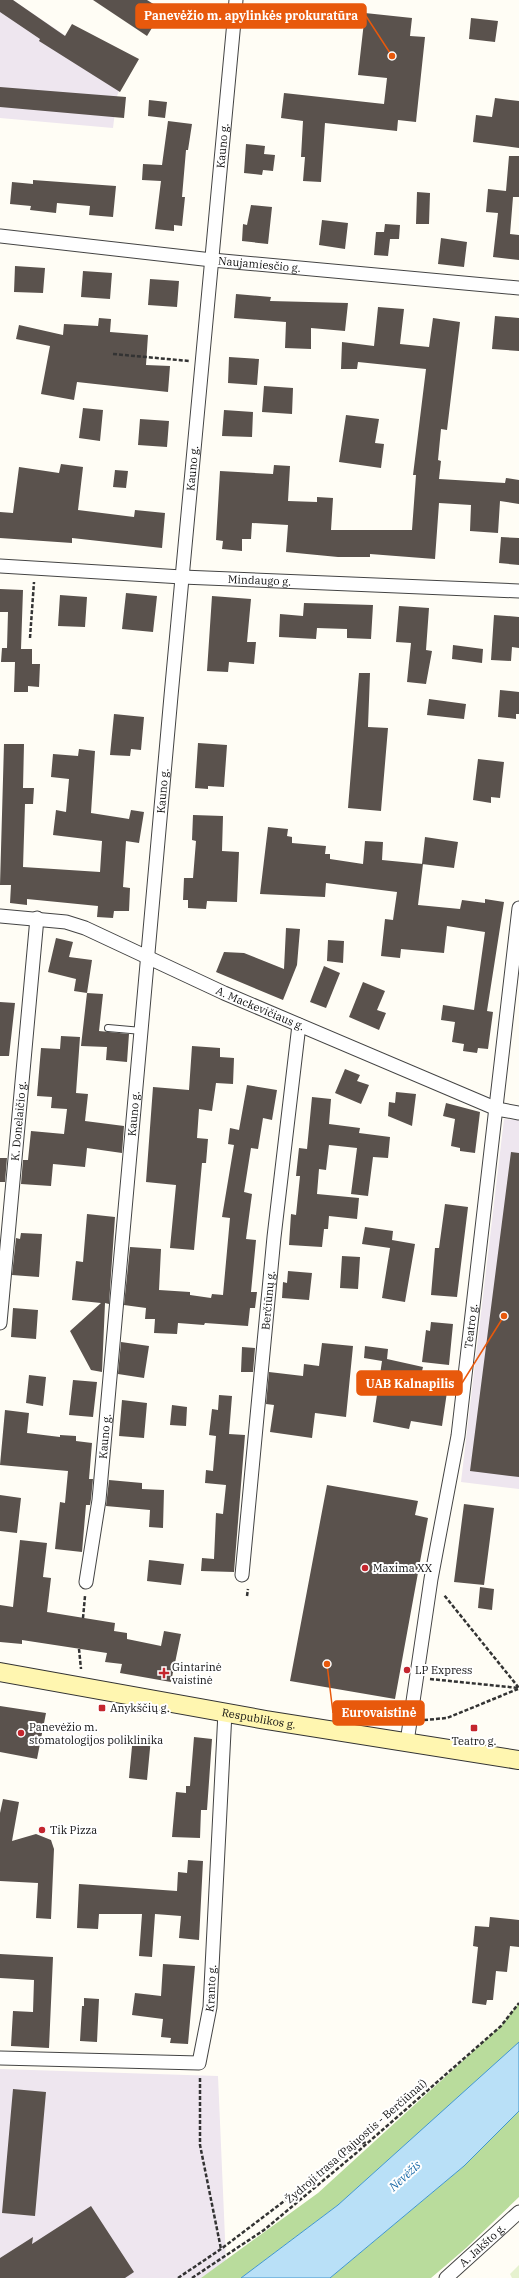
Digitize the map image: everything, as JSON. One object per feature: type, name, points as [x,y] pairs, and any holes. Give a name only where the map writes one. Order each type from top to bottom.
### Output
[{"type":"main road","name":"Respublikos g.","points":[[0,1672],[225,1712],[519,1760]]},
{"type":"street","name":"Kauno g.","points":[[86,1582],[99,1500],[149,960],[182,577],[236,0]]},
{"type":"street","name":"Naujamiesčio g.","points":[[0,236],[212,260],[519,288]]},
{"type":"street","name":"Mindaugo g.","points":[[0,566],[182,577],[519,592]]},
{"type":"street","name":"Teatro g.","points":[[407,1742],[431,1579],[447,1506],[458,1436],[497,1109],[519,908]]},
{"type":"street","name":"A. Mackevičiaus g.","points":[[0,916],[37,918],[66,922],[85,928],[149,960],[299,1026],[497,1109],[519,1113]]},
{"type":"street","name":"K. Donelaičio g.","points":[[0,1323],[37,918]]},
{"type":"street","name":"Berčiūnų g.","points":[[242,1575],[274,1237],[299,1026]]},
{"type":"street","name":"Kranto g.","points":[[199,2063],[210,2007],[225,1712]]},
{"type":"street","points":[[0,2058],[199,2063]]},
{"type":"street","name":"A. Jakšto g.","points":[[446,2278],[519,2212]]},
{"type":"lane","points":[[108,1028],[142,1031]]},
{"type":"path","points":[[113,354],[202,363]]},
{"type":"path","points":[[30,638],[35,568]]},
{"type":"path","points":[[431,1579],[519,1688]]},
{"type":"path","points":[[83,1618],[86,1582]]},
{"type":"path","points":[[416,1677],[519,1688]]},
{"type":"path","points":[[410,1721],[447,1718],[519,1688]]},
{"type":"path","name":"Žydroji trasa (Pajuostis - Berčiūnai)","points":[[192,2278],[264,2230],[501,2026],[519,2003]]},
{"type":"path","points":[[199,2063],[200,2145],[222,2249]]},
{"type":"path","points":[[178,2278],[222,2249],[357,2146],[371,2139]]},
{"type":"shaded area","points":[[0,0],[13,0],[125,76],[117,96],[113,128],[0,118]]},
{"type":"shaded area","points":[[504,1119],[519,1120],[519,1489],[461,1482]]},
{"type":"shaded area","points":[[0,2069],[218,2076],[226,2261],[201,2278],[0,2278]]},
{"type":"green space","points":[[519,2003],[519,2042],[338,2205],[241,2278],[201,2278],[318,2193],[501,2026]]},
{"type":"green space","points":[[519,2111],[519,2197],[466,2248],[431,2278],[330,2278],[464,2166]]},
{"type":"green space","points":[[519,2265],[519,2278],[512,2278],[510,2274]]},
{"type":"water","name":"Nevėžis","points":[[519,2042],[519,2111],[464,2166],[330,2278],[241,2278],[338,2205]]},
{"type":"building","points":[[0,0],[13,0],[65,36],[72,24],[139,59],[120,92],[39,41],[40,39],[0,12]]},
{"type":"building","points":[[93,0],[147,0],[163,10],[147,36]]},
{"type":"building","points":[[365,13],[412,18],[410,36],[425,37],[416,122],[398,120],[397,131],[325,123],[321,182],[303,181],[305,157],[301,157],[303,121],[281,118],[284,93],[384,104],[387,78],[358,75]]},
{"type":"building","points":[[471,18],[498,21],[495,42],[469,39]]},
{"type":"building","points":[[0,87],[126,97],[124,118],[0,107]]},
{"type":"building","points":[[495,98],[519,101],[519,148],[473,142],[476,115],[492,117]]},
{"type":"building","points":[[149,100],[167,102],[165,118],[148,116]]},
{"type":"building","points":[[168,121],[192,124],[188,150],[186,150],[182,197],[185,197],[182,226],[174,225],[174,231],[155,229],[161,181],[142,180],[143,164],[162,165]]},
{"type":"building","points":[[246,144],[265,146],[264,154],[275,155],[273,171],[263,170],[262,175],[244,173]]},
{"type":"building","points":[[509,156],[519,156],[519,197],[513,197],[510,234],[519,235],[519,260],[493,257],[498,213],[486,212],[488,189],[506,191]]},
{"type":"building","points":[[33,180],[116,186],[113,217],[89,215],[90,206],[57,203],[56,213],[30,210],[31,206],[10,204],[12,182],[33,184]]},
{"type":"building","points":[[417,192],[430,193],[429,224],[416,224]]},
{"type":"building","points":[[251,205],[272,207],[268,244],[242,241],[243,224],[247,225]]},
{"type":"building","points":[[322,220],[348,223],[345,249],[319,245]]},
{"type":"building","points":[[385,224],[400,225],[399,239],[390,239],[388,256],[374,255],[376,232],[384,232]]},
{"type":"building","points":[[441,238],[467,242],[464,267],[438,264]]},
{"type":"building","points":[[15,266],[45,268],[43,293],[14,292]]},
{"type":"building","points":[[83,271],[112,273],[110,299],[81,297]]},
{"type":"building","points":[[150,279],[179,281],[177,307],[148,305]]},
{"type":"building","points":[[236,294],[271,297],[270,301],[348,303],[345,331],[311,328],[311,349],[285,348],[286,322],[234,318]]},
{"type":"building","points":[[378,307],[404,309],[400,344],[429,347],[433,318],[460,322],[447,430],[441,429],[438,460],[441,461],[439,479],[505,483],[506,478],[519,480],[519,504],[500,501],[498,533],[470,531],[471,505],[439,503],[435,559],[370,554],[370,557],[338,557],[286,552],[288,525],[252,523],[251,539],[242,539],[242,551],[222,549],[223,541],[216,540],[220,471],[273,474],[274,465],[290,466],[288,501],[317,502],[317,497],[333,498],[331,530],[412,530],[416,475],[413,475],[426,369],[358,362],[357,369],[341,369],[342,342],[374,346]]},
{"type":"building","points":[[495,316],[519,318],[519,351],[492,349]]},
{"type":"building","points":[[99,318],[111,319],[110,332],[148,335],[146,365],[170,366],[168,392],[77,382],[74,400],[41,394],[50,346],[16,339],[19,325],[63,335],[64,324],[98,326]]},
{"type":"building","points":[[229,357],[259,359],[257,385],[228,383]]},
{"type":"building","points":[[264,386],[293,388],[292,414],[262,412]]},
{"type":"building","points":[[83,408],[103,410],[100,441],[79,438]]},
{"type":"building","points":[[224,410],[253,412],[252,437],[222,436]]},
{"type":"building","points":[[346,415],[379,419],[375,443],[384,444],[381,468],[339,462]]},
{"type":"building","points":[[140,419],[169,421],[167,447],[138,445]]},
{"type":"building","points":[[61,464],[83,467],[78,510],[134,517],[135,510],[165,513],[162,548],[72,538],[72,543],[0,538],[0,512],[13,513],[19,467],[59,473]]},
{"type":"building","points":[[115,470],[128,471],[126,488],[113,487]]},
{"type":"building","points":[[501,537],[519,538],[519,565],[499,563]]},
{"type":"building","points":[[0,589],[23,590],[21,649],[32,649],[32,664],[40,664],[39,687],[28,686],[28,692],[14,692],[15,662],[1,662],[2,648],[7,648],[8,612],[0,612]]},
{"type":"building","points":[[126,593],[157,596],[153,632],[122,629]]},
{"type":"building","points":[[60,595],[87,597],[85,627],[58,626]]},
{"type":"building","points":[[212,596],[251,599],[247,642],[256,642],[254,664],[229,662],[228,672],[207,671]]},
{"type":"building","points":[[304,603],[373,605],[371,639],[347,638],[347,629],[317,628],[316,639],[279,637],[280,614],[303,616]]},
{"type":"building","points":[[399,606],[429,608],[426,650],[432,651],[426,684],[407,682],[411,643],[396,642]]},
{"type":"building","points":[[494,615],[519,617],[519,648],[512,647],[511,661],[491,660]]},
{"type":"building","points":[[453,645],[483,649],[482,663],[452,659]]},
{"type":"building","points":[[359,673],[370,673],[368,727],[388,728],[381,811],[348,808]]},
{"type":"building","points":[[500,690],[519,692],[519,714],[516,714],[516,719],[498,717]]},
{"type":"building","points":[[429,699],[466,704],[464,719],[427,715]]},
{"type":"building","points":[[114,714],[144,717],[141,750],[131,749],[130,756],[110,755]]},
{"type":"building","points":[[198,743],[227,745],[224,787],[208,786],[208,789],[195,788]]},
{"type":"building","points":[[4,744],[24,744],[23,788],[34,788],[33,804],[25,804],[23,867],[100,872],[102,841],[53,835],[56,810],[66,812],[69,779],[51,777],[53,754],[78,756],[79,749],[95,751],[91,813],[129,819],[131,810],[144,812],[139,843],[126,841],[123,887],[130,888],[129,911],[114,911],[113,918],[97,917],[98,906],[27,899],[27,905],[10,903],[11,885],[0,885]]},
{"type":"building","points":[[478,759],[504,762],[500,798],[491,797],[491,803],[473,800]]},
{"type":"building","points":[[193,815],[223,816],[222,851],[239,852],[237,902],[207,901],[206,909],[188,908],[188,900],[183,900],[184,878],[193,878],[196,841],[192,840]]},
{"type":"building","points":[[268,827],[288,829],[287,836],[292,837],[292,843],[326,846],[325,854],[330,854],[330,859],[363,864],[365,841],[383,842],[382,860],[423,864],[418,905],[460,909],[462,900],[485,903],[485,899],[504,902],[487,1011],[493,1012],[488,1049],[478,1048],[477,1053],[463,1051],[464,1044],[452,1042],[455,1022],[441,1020],[443,1005],[474,1010],[485,932],[447,926],[444,953],[401,949],[400,958],[381,956],[385,919],[393,920],[397,892],[326,883],[325,897],[260,894]]},
{"type":"building","points":[[425,837],[458,842],[454,868],[422,864]]},
{"type":"building","points":[[286,928],[300,929],[297,965],[283,1000],[216,972],[224,952],[244,953],[284,969]]},
{"type":"building","points":[[56,938],[73,942],[69,957],[92,960],[87,993],[74,991],[76,979],[48,972]]},
{"type":"building","points":[[328,940],[344,941],[343,963],[327,961]]},
{"type":"building","points":[[324,966],[340,973],[326,1008],[310,1002]]},
{"type":"building","points":[[363,982],[385,991],[377,1010],[386,1013],[379,1030],[349,1017]]},
{"type":"building","points":[[87,993],[103,994],[99,1031],[129,1034],[127,1062],[106,1060],[107,1047],[81,1046]]},
{"type":"building","points":[[0,1002],[15,1003],[9,1056],[0,1056]]},
{"type":"building","points":[[61,1036],[80,1037],[76,1093],[88,1094],[85,1121],[124,1126],[122,1153],[87,1148],[85,1167],[53,1164],[51,1186],[21,1184],[23,1160],[28,1160],[31,1131],[64,1134],[67,1109],[51,1108],[52,1097],[37,1096],[41,1048],[60,1049]]},
{"type":"building","points":[[192,1046],[220,1048],[220,1057],[234,1058],[233,1084],[216,1083],[212,1111],[199,1109],[197,1138],[208,1139],[206,1163],[202,1163],[194,1250],[170,1248],[176,1185],[146,1182],[153,1087],[189,1090]]},
{"type":"building","points":[[345,1069],[360,1075],[357,1081],[369,1085],[361,1104],[335,1093]]},
{"type":"building","points":[[247,1085],[277,1090],[272,1120],[263,1118],[258,1149],[251,1148],[244,1192],[252,1194],[246,1239],[256,1240],[251,1292],[257,1292],[255,1308],[250,1308],[248,1326],[178,1323],[177,1334],[154,1333],[155,1319],[145,1319],[146,1308],[124,1305],[130,1247],[161,1249],[159,1290],[190,1292],[190,1295],[211,1298],[212,1294],[223,1295],[230,1218],[222,1217],[234,1145],[228,1144],[230,1128],[239,1130]]},
{"type":"building","points":[[396,1092],[416,1094],[412,1126],[388,1116],[389,1102],[395,1103]]},
{"type":"building","points":[[312,1097],[331,1099],[329,1124],[360,1128],[359,1133],[390,1137],[388,1158],[373,1157],[368,1196],[351,1194],[357,1148],[329,1145],[326,1170],[319,1169],[317,1194],[359,1198],[357,1219],[329,1216],[328,1229],[324,1229],[322,1247],[289,1245],[291,1214],[296,1215],[300,1176],[296,1176],[299,1148],[307,1149]]},
{"type":"building","points":[[446,1103],[480,1112],[475,1153],[460,1151],[460,1148],[451,1146],[455,1119],[443,1116]]},
{"type":"building","points":[[511,1152],[519,1153],[519,1477],[470,1471]]},
{"type":"building","points":[[0,1158],[7,1158],[5,1182],[0,1182]]},
{"type":"building","points":[[445,1204],[468,1207],[457,1297],[431,1295],[435,1248],[439,1248]]},
{"type":"building","points":[[87,1214],[115,1217],[109,1304],[105,1303],[102,1372],[91,1370],[70,1331],[101,1303],[72,1300],[76,1261],[83,1262]]},
{"type":"building","points":[[365,1227],[393,1231],[392,1240],[415,1244],[405,1302],[382,1298],[390,1248],[362,1244]]},
{"type":"building","points":[[21,1233],[42,1234],[39,1277],[12,1275],[16,1238],[20,1239]]},
{"type":"building","points":[[342,1256],[360,1257],[358,1289],[340,1288]]},
{"type":"building","points":[[288,1271],[312,1273],[309,1300],[282,1298],[283,1282],[287,1283]]},
{"type":"building","points":[[13,1308],[38,1310],[36,1339],[11,1337]]},
{"type":"building","points":[[431,1322],[453,1324],[449,1365],[422,1362],[426,1330],[430,1331]]},
{"type":"building","points":[[121,1342],[149,1346],[144,1378],[118,1374]]},
{"type":"building","points":[[322,1343],[353,1346],[346,1417],[315,1413],[312,1438],[270,1432],[274,1405],[266,1404],[269,1372],[303,1376],[304,1364],[319,1366]]},
{"type":"building","points":[[365,1346],[388,1349],[387,1359],[423,1367],[418,1388],[447,1392],[442,1426],[411,1421],[409,1429],[373,1422],[382,1361],[364,1358]]},
{"type":"building","points":[[242,1347],[255,1348],[253,1372],[241,1372]]},
{"type":"building","points":[[29,1375],[46,1377],[43,1406],[26,1403]]},
{"type":"building","points":[[73,1380],[97,1382],[93,1417],[69,1415]]},
{"type":"building","points":[[219,1395],[232,1396],[229,1434],[245,1435],[234,1572],[201,1571],[202,1558],[214,1559],[216,1513],[223,1514],[226,1485],[205,1483],[206,1470],[213,1471],[216,1436],[209,1435],[212,1409],[218,1410]]},
{"type":"building","points":[[122,1400],[147,1403],[144,1438],[119,1436]]},
{"type":"building","points":[[172,1405],[187,1407],[186,1426],[170,1425]]},
{"type":"building","points":[[5,1410],[29,1413],[27,1433],[60,1437],[60,1435],[76,1436],[76,1441],[92,1443],[89,1479],[93,1479],[90,1505],[86,1505],[82,1552],[55,1549],[60,1502],[65,1503],[68,1471],[0,1465]]},
{"type":"building","points":[[109,1480],[142,1483],[142,1489],[164,1490],[163,1528],[149,1527],[150,1510],[106,1506]]},
{"type":"building","name":"Maxima XX","points":[[327,1485],[418,1501],[415,1515],[428,1518],[395,1699],[290,1681]]},
{"type":"building","points":[[0,1495],[21,1498],[17,1533],[0,1531]]},
{"type":"building","points":[[464,1504],[494,1508],[484,1585],[454,1582]]},
{"type":"building","points":[[20,1540],[47,1543],[43,1577],[51,1578],[47,1612],[115,1623],[114,1631],[127,1633],[127,1639],[161,1646],[164,1631],[181,1634],[171,1682],[120,1673],[122,1664],[105,1662],[107,1653],[22,1640],[22,1644],[0,1642],[0,1605],[13,1607]]},
{"type":"building","points":[[149,1560],[184,1564],[181,1585],[147,1581]]},
{"type":"building","points":[[480,1587],[494,1589],[492,1610],[478,1608]]},
{"type":"building","name":"Panevėžio m. stomatologijos poliklinika","points":[[0,1706],[46,1713],[37,1759],[0,1752]]},
{"type":"building","points":[[133,1736],[151,1738],[147,1780],[129,1778]]},
{"type":"building","points":[[194,1737],[212,1739],[207,1810],[201,1810],[200,1838],[172,1837],[176,1792],[186,1793],[186,1786],[190,1786]]},
{"type":"building","points":[[3,1799],[19,1802],[12,1841],[36,1834],[51,1840],[54,1849],[51,1919],[36,1918],[38,1883],[0,1881],[0,1813]]},
{"type":"building","points":[[188,1860],[203,1861],[199,1940],[179,1938],[181,1916],[155,1914],[152,1957],[139,1956],[142,1914],[99,1914],[98,1929],[77,1928],[79,1884],[177,1891],[178,1872],[187,1873]]},
{"type":"building","points":[[490,1917],[519,1920],[519,1947],[510,1946],[507,1972],[496,1971],[493,2000],[487,2000],[486,2005],[472,2003],[478,1947],[473,1946],[475,1926],[489,1927]]},
{"type":"building","points":[[0,1954],[53,1957],[49,2048],[11,2046],[13,2011],[33,2012],[34,1980],[0,1978]]},
{"type":"building","points":[[163,1964],[195,1966],[188,2044],[170,2043],[171,2038],[161,2037],[163,2019],[132,2015],[135,1993],[161,1996]]},
{"type":"building","points":[[84,1998],[99,1999],[97,2042],[80,2041],[82,2006],[84,2006]]},
{"type":"building","points":[[13,2089],[46,2092],[35,2216],[2,2213]]},
{"type":"building","points":[[91,2206],[134,2272],[125,2278],[0,2278],[0,2258],[33,2237],[32,2244]]},
{"type":"place","name":"Panevėžio m. apylinkės prokuratūra","points":[[392,56]]},
{"type":"place","name":"UAB Kalnapilis","points":[[504,1316]]},
{"type":"place","name":"Maxima XX","points":[[365,1568]]},
{"type":"place","name":"Eurovaistinė","points":[[327,1664]]},
{"type":"place","name":"LP Express","points":[[407,1670]]},
{"type":"place","name":"Gintarinė vaistinė","points":[[164,1673]]},
{"type":"place","name":"Anykščių g.","points":[[102,1708]]},
{"type":"place","name":"Teatro g.","points":[[474,1728]]},
{"type":"place","name":"Panevėžio m. stomatologijos poliklinika","points":[[21,1733]]},
{"type":"place","name":"Tik Pizza","points":[[42,1830]]}]
